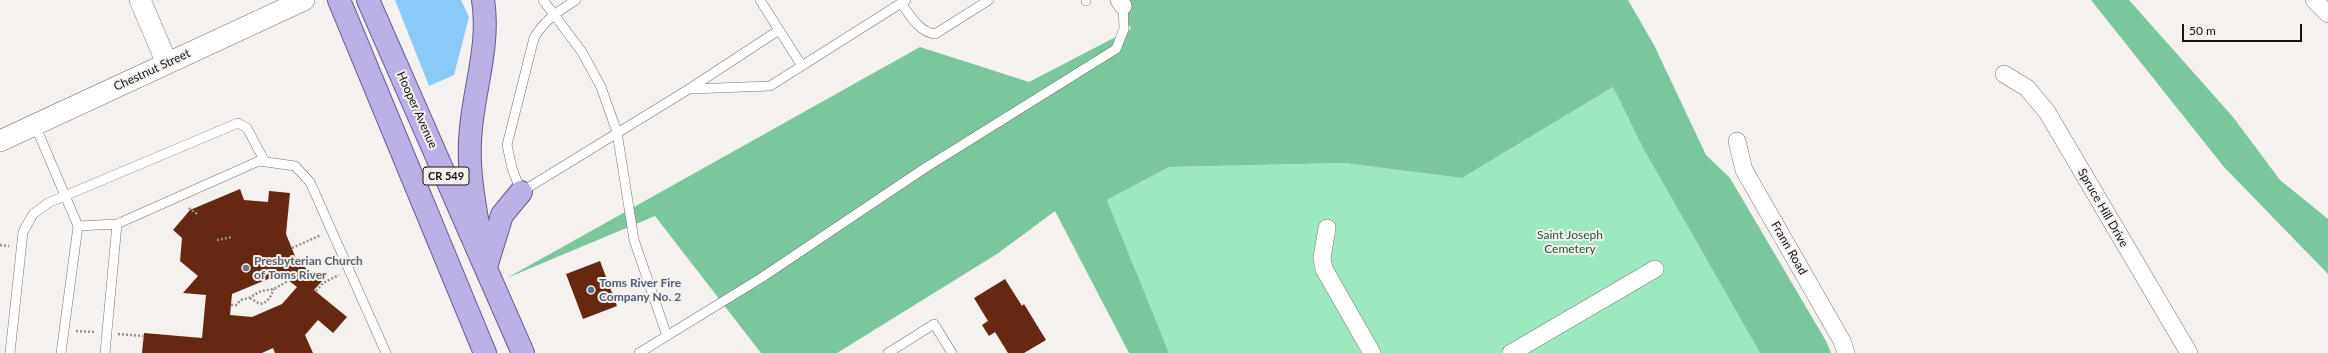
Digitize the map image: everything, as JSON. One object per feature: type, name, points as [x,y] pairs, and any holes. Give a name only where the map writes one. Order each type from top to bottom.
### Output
[{"type":"main road","name":"CR 549","points":[[339,0],[485,353]]},
{"type":"main road","name":"Hooper Avenue","points":[[368,0],[523,353]]},
{"type":"main road","points":[[483,0],[484,34],[470,128],[469,174],[486,267]]},
{"type":"main road","points":[[486,267],[502,215],[521,192]]},
{"type":"main road","points":[[506,353],[506,338],[511,324]]},
{"type":"street","points":[[140,0],[168,63]]},
{"type":"street","name":"Chestnut Street","points":[[0,141],[304,0]]},
{"type":"street","points":[[2314,0],[2328,14]]},
{"type":"street","name":"Spruce Hill Drive","points":[[2004,74],[2027,88],[2047,112],[2189,353]]},
{"type":"street","name":"Frann Road","points":[[1737,141],[1744,170],[1842,341],[1846,353]]},
{"type":"street","points":[[1328,228],[1322,258],[1324,269],[1372,353]]},
{"type":"street","points":[[1511,353],[1655,269]]},
{"type":"lane","points":[[543,0],[582,52],[601,87],[617,132],[634,240],[667,336]]},
{"type":"lane","points":[[576,0],[553,15],[541,26],[534,38],[507,145],[512,168],[521,192],[689,89],[779,30]]},
{"type":"lane","points":[[760,0],[802,66]]},
{"type":"lane","points":[[689,89],[770,86],[903,2],[920,27],[927,33],[935,34],[989,0]]},
{"type":"lane","points":[[639,353],[761,278],[925,168],[1116,49],[1124,29],[1121,3]]},
{"type":"lane","points":[[10,353],[24,232],[33,214],[48,203],[65,195],[238,123],[247,128],[265,162]]},
{"type":"lane","points":[[35,125],[78,226],[61,353]]},
{"type":"lane","points":[[78,226],[117,224],[259,161],[295,166],[310,182],[386,353]]},
{"type":"lane","points":[[105,353],[117,224]]},
{"type":"lane","points":[[888,353],[934,324],[952,353]]},
{"type":"path","points":[[189,208],[197,214]]},
{"type":"path","points":[[292,248],[322,235]]},
{"type":"path","points":[[217,240],[232,237]]},
{"type":"path","points":[[316,291],[323,283],[339,275]]},
{"type":"path","points":[[231,305],[236,305],[241,300],[249,298],[261,291],[274,289],[288,280]]},
{"type":"path","points":[[249,298],[260,304],[265,303],[268,301],[274,289]]},
{"type":"green space","points":[[1116,0],[1628,0],[1654,45],[1706,155],[1730,178],[1826,341],[1831,353],[1760,353],[1643,148],[1613,87],[1462,178],[1344,163],[1169,167],[1107,200],[1169,353],[1129,353],[1055,211],[997,254],[837,353],[761,353],[655,216],[507,278],[920,47],[1029,82],[1131,29]]},
{"type":"green space","points":[[2091,0],[2129,0],[2233,117],[2280,180],[2328,219],[2328,274],[2224,167]]},
{"type":"green space","name":"Saint Joseph Cemetery","points":[[1613,87],[1643,148],[1760,353],[1169,353],[1107,200],[1169,167],[1344,163],[1462,178]]},
{"type":"water","points":[[395,0],[461,0],[469,17],[454,75],[429,86]]},
{"type":"building","name":"Presbyterian Church of Toms River","points":[[240,189],[244,200],[268,202],[269,191],[290,193],[286,234],[297,261],[322,281],[314,290],[347,317],[333,333],[318,320],[305,335],[313,353],[275,353],[273,348],[262,353],[142,353],[144,333],[202,338],[206,295],[183,293],[198,276],[180,261],[182,238],[173,230],[190,210]],"holes":[[[280,274],[297,287],[282,304],[252,317],[230,315],[232,294]]]},
{"type":"building","name":"Toms River Fire Company No. 2","points":[[600,261],[617,306],[583,319],[566,274]]},
{"type":"building","points":[[1005,279],[1022,306],[1024,304],[1046,340],[1024,353],[1008,353],[995,332],[989,336],[982,325],[988,321],[974,298]]},
{"type":"place","name":"Presbyterian Church of Toms River","points":[[246,268]]},
{"type":"place","name":"Toms River Fire Company No. 2","points":[[591,290]]}]
